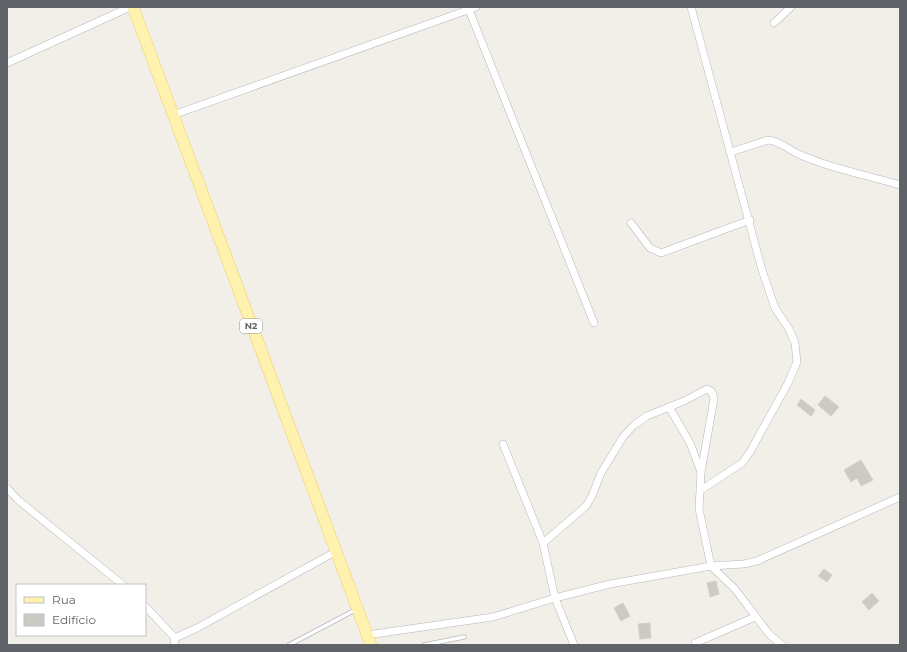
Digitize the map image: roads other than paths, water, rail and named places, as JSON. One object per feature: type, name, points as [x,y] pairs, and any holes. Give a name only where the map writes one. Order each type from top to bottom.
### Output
[{"type":"main road","name":"N2","points":[[133,7],[334,552],[369,642]]},
{"type":"street","points":[[7,63],[130,7]]},
{"type":"street","points":[[691,7],[750,220],[762,270],[775,308],[789,329],[795,343],[797,362],[788,383],[750,452],[742,463],[701,490]]},
{"type":"street","points":[[774,23],[791,7]]},
{"type":"street","points":[[173,115],[473,8],[594,323]]},
{"type":"street","points":[[731,152],[768,140],[774,141],[796,153],[900,185]]},
{"type":"street","points":[[631,223],[650,248],[661,252],[750,220]]},
{"type":"street","points":[[543,543],[586,506],[592,496],[601,472],[623,437],[634,425],[647,416],[684,401],[707,388],[712,392],[714,399],[704,462],[701,472],[699,509],[711,566],[735,590],[769,634],[782,645]]},
{"type":"street","points":[[669,407],[690,443],[701,472]]},
{"type":"street","points":[[503,444],[543,543],[555,598],[574,645]]},
{"type":"street","points":[[8,491],[122,584]]},
{"type":"street","points":[[369,642],[492,617],[555,598],[610,584],[711,566],[744,564],[900,496]]},
{"type":"street","points":[[146,607],[174,642],[334,552]]},
{"type":"street","points":[[695,643],[755,617]]},
{"type":"lane","points":[[289,645],[357,609]]},
{"type":"lane","points":[[424,645],[464,637]]}]
